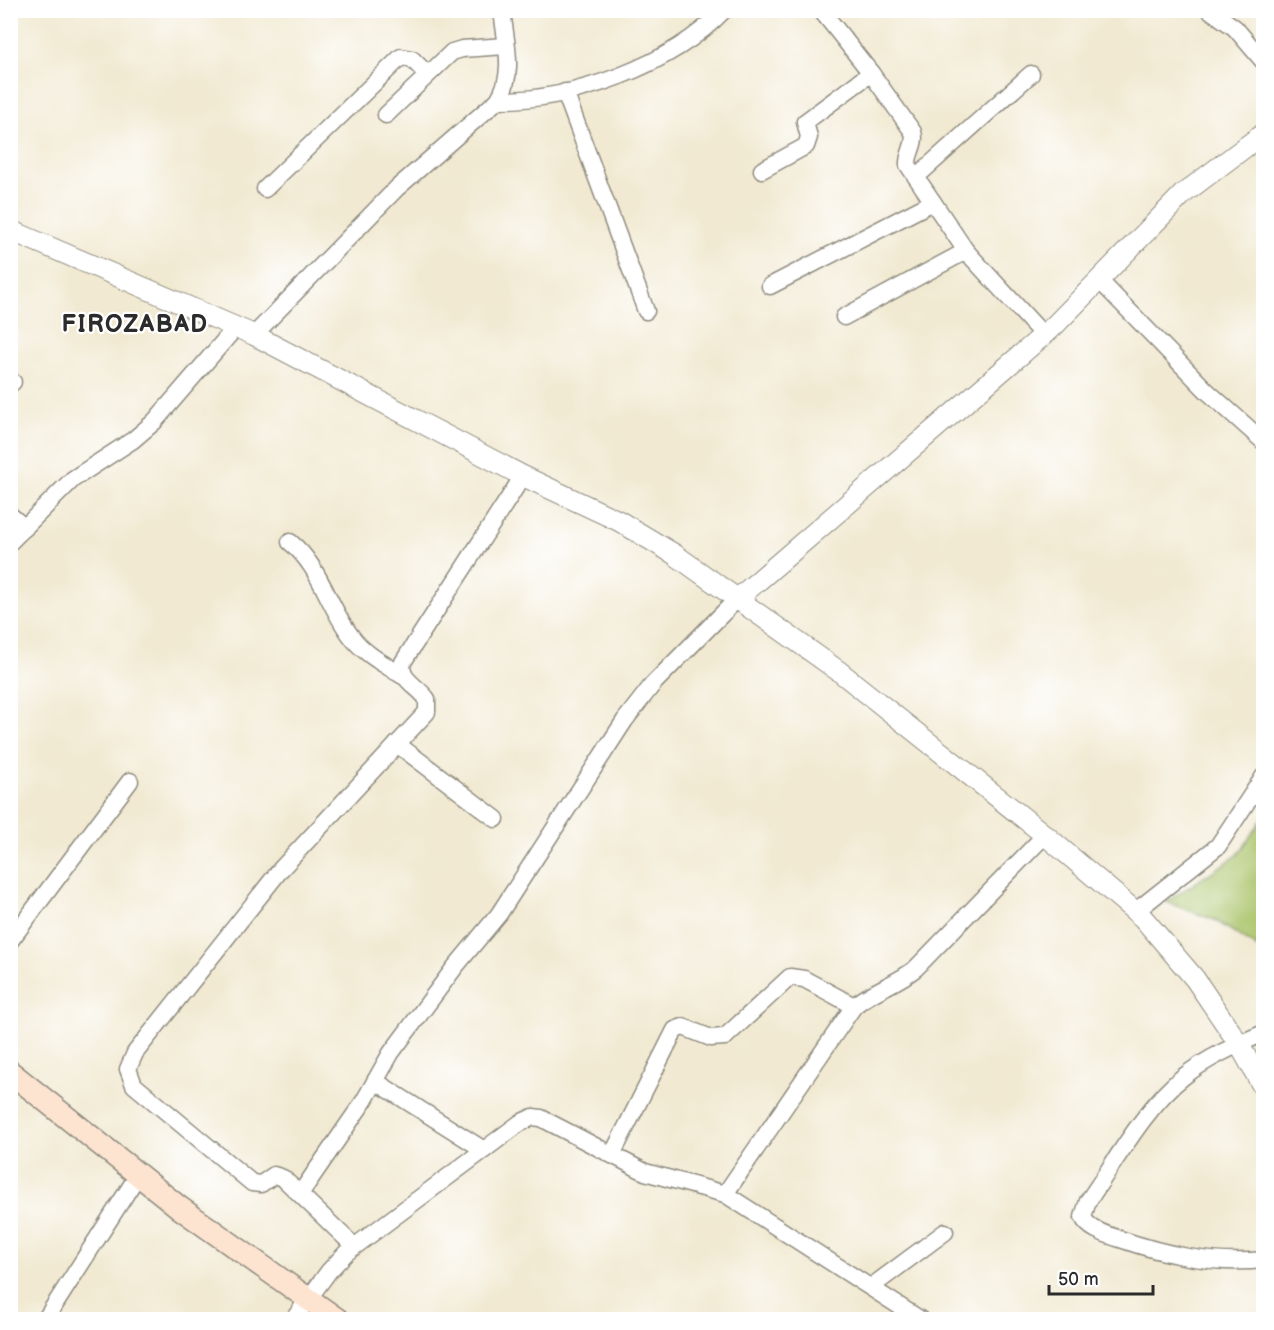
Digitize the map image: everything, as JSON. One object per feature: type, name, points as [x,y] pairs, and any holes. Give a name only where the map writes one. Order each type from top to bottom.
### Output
[{"type":"main road","points":[[10,1072],[138,1175],[338,1320]]},
{"type":"street","points":[[10,542],[73,479],[133,440],[154,422],[245,331],[397,188],[498,100],[508,81],[502,10]]},
{"type":"street","points":[[498,100],[527,99],[597,83],[678,49],[696,37],[724,10]]},
{"type":"street","points":[[821,10],[871,73],[913,132],[914,142],[908,165],[966,251],[1044,336]]},
{"type":"street","points":[[1210,10],[1235,28],[1263,62]]},
{"type":"street","points":[[386,115],[444,58],[462,49],[506,46]]},
{"type":"street","points":[[265,189],[401,57],[412,59],[427,74]]},
{"type":"street","points":[[762,170],[806,146],[809,137],[805,122],[871,73]]},
{"type":"street","points":[[916,177],[1031,74]]},
{"type":"street","points":[[564,92],[646,311]]},
{"type":"street","points":[[300,1194],[398,1044],[455,967],[499,914],[625,720],[653,684],[736,600],[1044,336],[1183,194],[1263,133]]},
{"type":"street","points":[[770,286],[933,202]]},
{"type":"street","points":[[10,230],[245,331],[524,476],[592,507],[645,535],[840,672],[1045,835],[1136,911],[1178,957],[1239,1044],[1263,1089]]},
{"type":"street","points":[[844,317],[966,251]]},
{"type":"street","points":[[1100,281],[1207,391],[1263,442]]},
{"type":"street","points":[[403,676],[401,669],[403,662],[524,476]]},
{"type":"street","points":[[10,515],[25,528]]},
{"type":"street","points":[[290,542],[308,561],[351,637],[372,656],[403,676],[423,694],[428,706],[427,712],[261,892],[135,1053],[128,1070],[134,1084],[252,1183],[261,1184],[274,1175],[279,1176],[354,1246]]},
{"type":"street","points":[[397,744],[496,819]]},
{"type":"street","points":[[1136,911],[1218,846],[1263,776]]},
{"type":"street","points":[[10,941],[130,781]]},
{"type":"street","points":[[725,1194],[854,1006],[863,998],[895,984],[916,968],[1045,835]]},
{"type":"street","points":[[612,1155],[675,1030],[683,1027],[711,1038],[726,1037],[790,977],[804,979],[854,1006]]},
{"type":"street","points":[[1263,1033],[1204,1062],[1181,1078],[1164,1097],[1088,1201],[1083,1217],[1085,1223],[1095,1229],[1155,1251],[1228,1262],[1263,1260]]},
{"type":"street","points":[[375,1081],[484,1150]]},
{"type":"street","points":[[293,1320],[336,1262],[354,1246],[520,1123],[533,1117],[541,1118],[645,1172],[725,1194],[921,1320]]},
{"type":"street","points":[[45,1320],[138,1175]]},
{"type":"street","points":[[871,1287],[945,1232]]},
{"type":"green space","points":[[1263,818],[1263,951],[1215,920],[1166,902],[1238,855]]},
{"type":"district","name":"FIROZABAD","points":[[135,324]]}]
